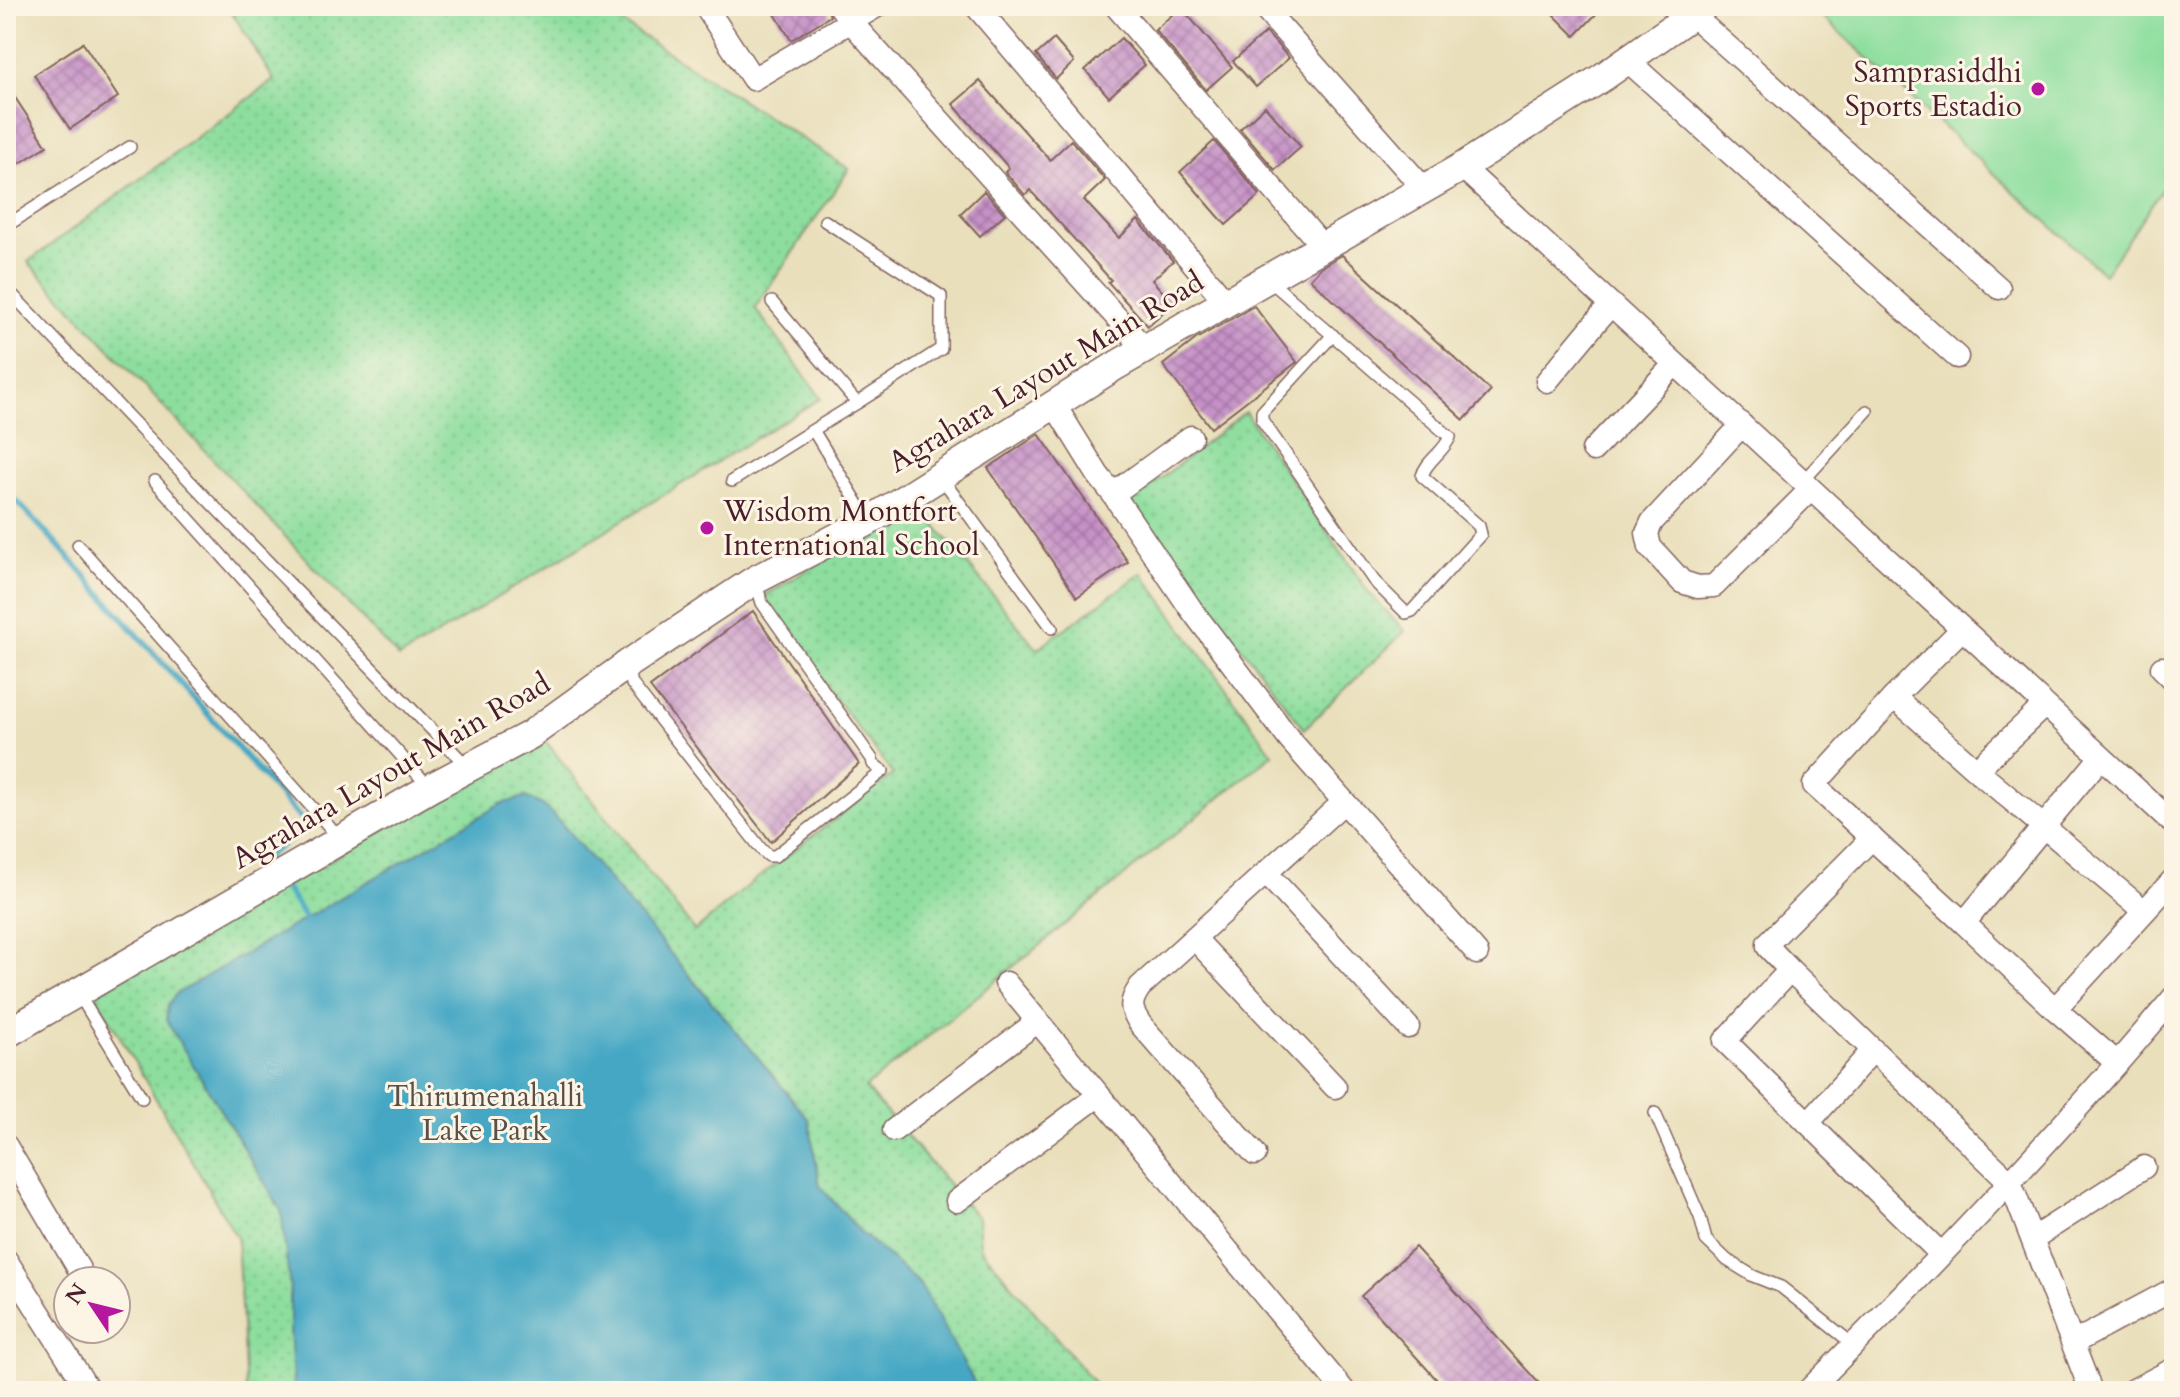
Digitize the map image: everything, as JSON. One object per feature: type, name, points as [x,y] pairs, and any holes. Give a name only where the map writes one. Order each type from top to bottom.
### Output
[{"type":"street","points":[[705,6],[753,79],[846,14],[877,6]]},
{"type":"street","points":[[976,6],[1226,302]]},
{"type":"street","points":[[1116,6],[1323,247]]},
{"type":"street","points":[[1262,6],[1424,189]]},
{"type":"street","points":[[1690,13],[1999,288]]},
{"type":"street","name":"Agrahara Layout Main Road","points":[[6,1034],[430,788],[530,735],[628,664],[755,580],[869,521],[1145,349],[1462,167],[1627,60],[1690,13]]},
{"type":"street","points":[[846,14],[1145,349]]},
{"type":"street","points":[[1627,60],[1957,357]]},
{"type":"street","points":[[1462,167],[2174,824]]},
{"type":"street","points":[[1547,381],[1611,304]]},
{"type":"street","points":[[1593,450],[1675,364]]},
{"type":"street","points":[[1054,404],[1098,475],[1200,621],[1289,739],[1477,953]]},
{"type":"street","points":[[1742,425],[1652,522],[1647,533],[1650,547],[1682,582],[1698,587],[1714,586],[1807,485]]},
{"type":"street","points":[[1113,494],[1191,437]]},
{"type":"street","points":[[1962,629],[1894,697],[1814,785],[2117,1063]]},
{"type":"street","points":[[1894,697],[2144,911]]},
{"type":"street","points":[[1976,770],[2045,705]]},
{"type":"street","points":[[1964,923],[2101,757]]},
{"type":"street","points":[[1255,1154],[1141,1025],[1132,1012],[1133,998],[1140,987],[1344,802]]},
{"type":"street","points":[[1872,838],[1768,943],[1768,947],[2010,1182],[2091,1391]]},
{"type":"street","points":[[1266,873],[1408,1027]]},
{"type":"street","points":[[2055,1009],[2174,879]]},
{"type":"street","points":[[1195,939],[1335,1087]]},
{"type":"street","points":[[1790,970],[1725,1041],[1941,1254]]},
{"type":"street","points":[[1006,983],[1344,1391]]},
{"type":"street","points":[[1808,1391],[2010,1182],[2174,997]]},
{"type":"street","points":[[894,1130],[1038,1021]]},
{"type":"street","points":[[1808,1123],[1873,1050]]},
{"type":"street","points":[[957,1201],[1099,1095]]},
{"type":"street","points":[[6,1146],[77,1265]]},
{"type":"street","points":[[2032,1239],[2144,1167]]},
{"type":"street","points":[[6,1260],[89,1391]]},
{"type":"street","points":[[2073,1343],[2174,1289]]},
{"type":"street","points":[[2132,1391],[2174,1369]]},
{"type":"lane","points":[[6,226],[130,147]]},
{"type":"lane","points":[[732,481],[941,349],[941,296],[825,221]]},
{"type":"lane","points":[[1268,278],[1450,437],[1423,470],[1422,476],[1479,526],[1481,534],[1412,611],[1406,613],[1374,581],[1262,420],[1262,412],[1333,335]]},
{"type":"lane","points":[[6,288],[469,768]]},
{"type":"lane","points":[[772,302],[857,403]]},
{"type":"lane","points":[[1807,485],[1867,411]]},
{"type":"lane","points":[[813,430],[869,521]]},
{"type":"lane","points":[[940,476],[1052,628]]},
{"type":"lane","points":[[155,481],[430,788]]},
{"type":"lane","points":[[78,545],[341,840]]},
{"type":"lane","points":[[628,664],[632,684],[762,850],[769,856],[775,856],[883,771],[873,764],[762,603],[755,580]]},
{"type":"lane","points":[[78,992],[142,1098]]},
{"type":"lane","points":[[1655,1113],[1700,1217],[1706,1240],[1727,1260],[1753,1276],[1781,1287],[1854,1345]]},
{"type":"green space","points":[[228,6],[596,6],[849,169],[755,308],[821,398],[399,658],[28,262],[274,80]]},
{"type":"green space","name":"Samprasiddhi Sports Estadio","points":[[1811,6],[2174,6],[2174,172],[2104,274]]},
{"type":"green space","points":[[1245,412],[1369,593],[1405,631],[1304,729],[1131,502]]},
{"type":"green space","name":"Thirumenahalli Lake Park","points":[[918,504],[1037,649],[1142,573],[1273,754],[865,1088],[978,1218],[980,1247],[1101,1391],[246,1391],[237,1238],[95,994],[544,739],[695,931],[754,881],[893,774],[759,599]]},
{"type":"water","name":"Thirumenahalli Lake Park","points":[[525,797],[543,805],[562,824],[809,1120],[820,1186],[860,1232],[919,1283],[979,1391],[294,1391],[290,1290],[281,1210],[166,1020],[168,1005],[176,994],[501,804]]},
{"type":"building","points":[[770,6],[826,6],[830,16],[791,40]]},
{"type":"building","points":[[1545,6],[1604,6],[1575,36]]},
{"type":"building","points":[[1181,7],[1232,67],[1206,90],[1155,30]]},
{"type":"building","points":[[1266,32],[1289,58],[1256,87],[1233,61]]},
{"type":"building","points":[[1121,38],[1145,65],[1109,97],[1085,70]]},
{"type":"building","points":[[1054,39],[1074,62],[1056,79],[1036,55]]},
{"type":"building","points":[[83,43],[118,97],[70,129],[34,75]]},
{"type":"building","points":[[980,81],[1050,160],[1071,140],[1105,180],[1084,200],[1119,238],[1138,220],[1173,261],[1152,280],[1173,303],[1148,326],[1030,190],[1025,195],[1005,172],[1009,168],[953,104]]},
{"type":"building","points":[[6,84],[47,146],[6,172]]},
{"type":"building","points":[[1265,106],[1301,147],[1275,170],[1240,129]]},
{"type":"building","points":[[1214,141],[1260,195],[1226,225],[1180,172]]},
{"type":"building","points":[[984,191],[1005,214],[980,236],[960,214]]},
{"type":"building","points":[[1342,255],[1491,391],[1464,420],[1310,279],[1320,268]]},
{"type":"building","points":[[1254,306],[1297,362],[1211,428],[1163,365],[1196,339]]},
{"type":"building","points":[[1039,434],[1128,562],[1077,597],[988,468]]},
{"type":"building","points":[[753,611],[859,764],[771,842],[650,687]]},
{"type":"building","points":[[1415,1247],[1546,1391],[1447,1391],[1361,1296]]},
{"type":"waterway","points":[[6,490],[308,827],[265,857],[273,868]]},
{"type":"waterway","points":[[281,881],[305,918]]},
{"type":"place","name":"Samprasiddhi Sports Estadio","points":[[2038,89]]},
{"type":"place","name":"Wisdom Montfort International School","points":[[707,528]]}]
